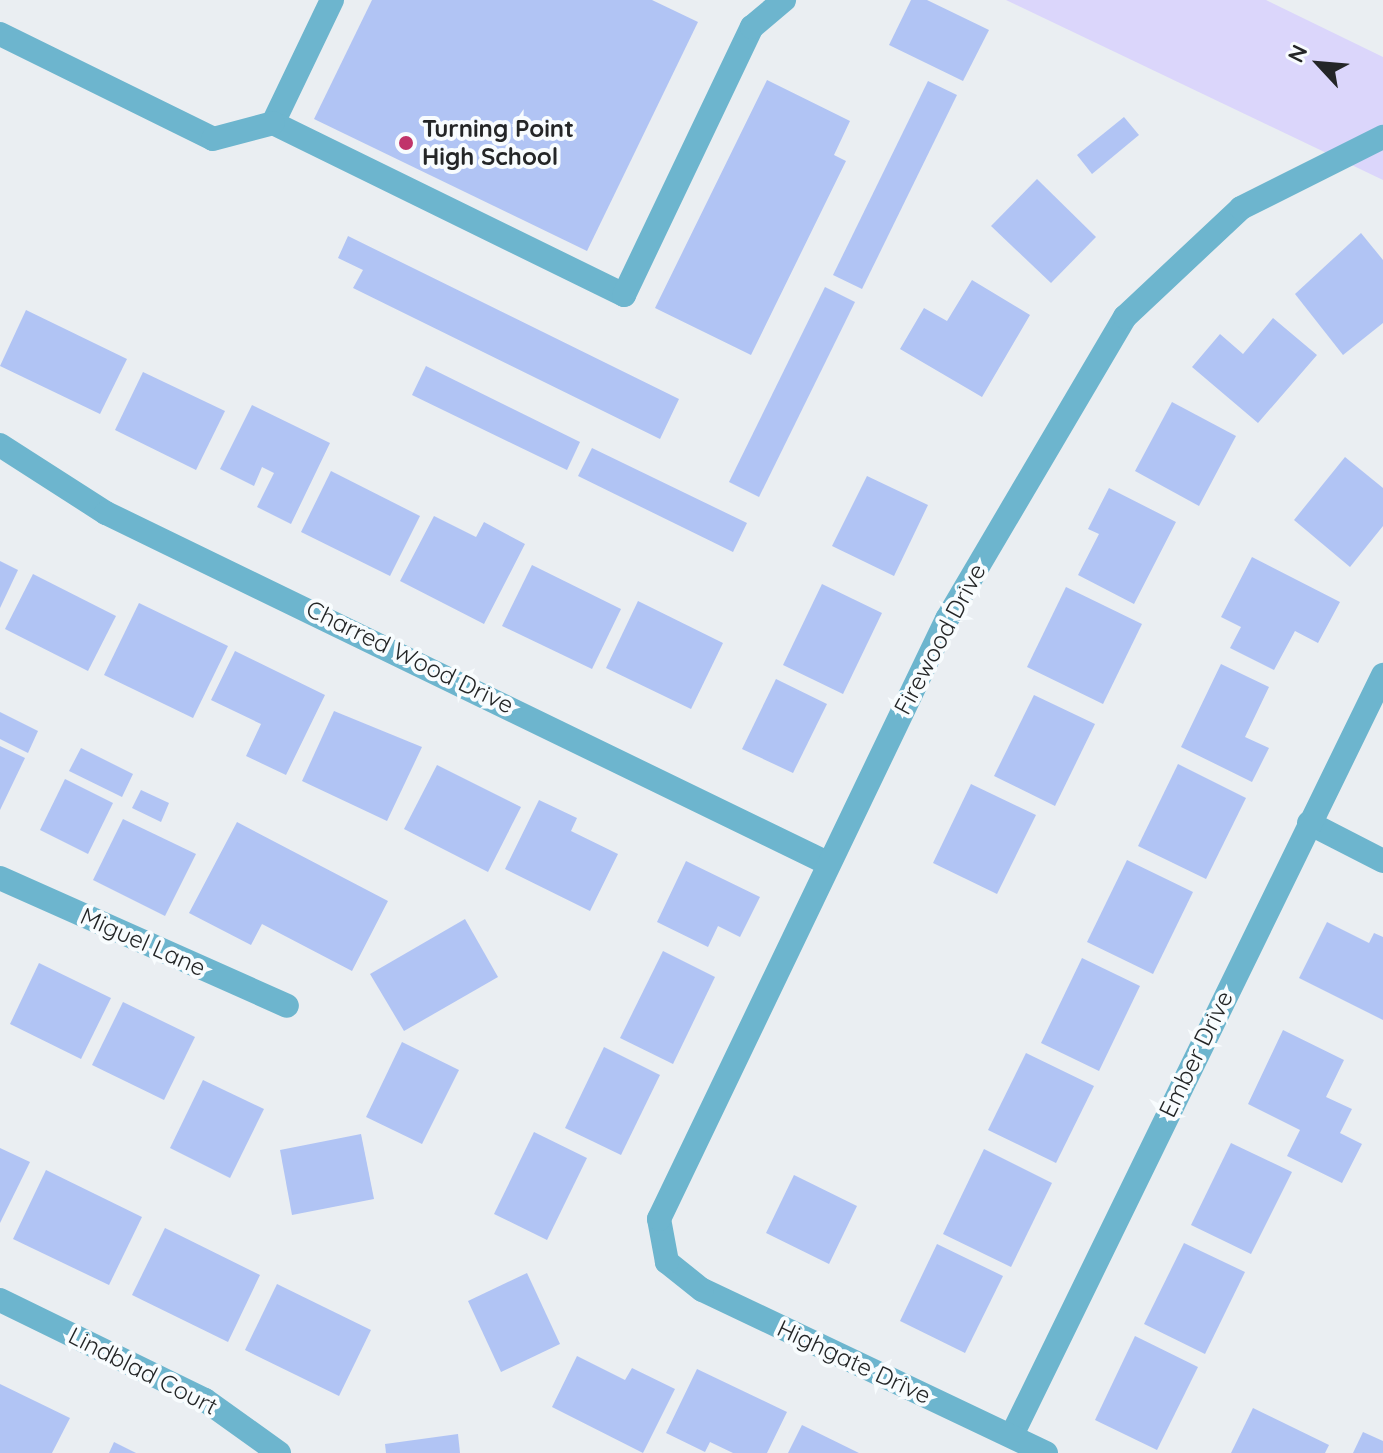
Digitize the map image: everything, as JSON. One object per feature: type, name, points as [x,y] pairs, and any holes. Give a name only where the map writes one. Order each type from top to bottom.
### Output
[{"type":"street","points":[[273,123],[332,0]]},
{"type":"street","points":[[0,34],[213,139],[273,123],[624,295],[752,27],[784,0]]},
{"type":"street","name":"Firewood Drive","points":[[667,1262],[659,1219],[765,1008],[825,862],[947,619],[1125,317],[1241,208],[1383,137]]},
{"type":"street","name":"Charred Wood Drive","points":[[0,445],[106,513],[825,862]]},
{"type":"street","name":"Ember Drive","points":[[1012,1435],[1383,675]]},
{"type":"street","points":[[1309,823],[1383,861]]},
{"type":"street","name":"Miguel Lane","points":[[1,879],[287,1006]]},
{"type":"street","name":"Highgate Drive","points":[[667,1262],[702,1290],[1046,1453]]},
{"type":"street","name":"Lindblad Court","points":[[0,1300],[205,1400],[279,1453]]},
{"type":"shaded area","points":[[1006,0],[1266,0],[1383,57],[1383,180]]},
{"type":"building","points":[[372,0],[652,0],[698,22],[587,251],[314,119]]},
{"type":"building","points":[[911,0],[927,0],[989,30],[963,81],[889,45]]},
{"type":"building","points":[[767,80],[850,121],[834,155],[846,161],[751,355],[655,308]]},
{"type":"building","points":[[928,81],[957,95],[862,289],[833,275]]},
{"type":"building","points":[[1124,117],[1139,135],[1092,174],[1077,155]]},
{"type":"building","points":[[1037,179],[1096,237],[1051,283],[991,226]]},
{"type":"building","points":[[1361,233],[1383,260],[1383,323],[1343,355],[1295,294]]},
{"type":"building","points":[[348,236],[679,399],[660,439],[353,288],[363,270],[338,258]]},
{"type":"building","points":[[972,280],[1030,315],[982,397],[900,349],[924,308],[947,321]]},
{"type":"building","points":[[825,287],[855,302],[759,497],[729,482]]},
{"type":"building","points":[[26,310],[127,359],[100,414],[0,366]]},
{"type":"building","points":[[1273,318],[1317,355],[1258,423],[1192,367],[1220,334],[1243,354]]},
{"type":"building","points":[[426,366],[580,442],[567,470],[412,395]]},
{"type":"building","points":[[143,372],[225,411],[196,470],[115,430]]},
{"type":"building","points":[[1172,402],[1236,436],[1199,506],[1135,471]]},
{"type":"building","points":[[252,405],[330,443],[291,524],[257,507],[274,473],[262,467],[254,486],[220,469]]},
{"type":"building","points":[[592,448],[747,523],[733,552],[578,476]]},
{"type":"building","points":[[1345,457],[1383,488],[1383,526],[1350,567],[1294,520]]},
{"type":"building","points":[[331,471],[420,516],[390,576],[301,532]]},
{"type":"building","points":[[867,476],[928,505],[894,576],[832,546]]},
{"type":"building","points":[[1109,488],[1176,522],[1134,604],[1078,575],[1099,534],[1088,529]]},
{"type":"building","points":[[434,516],[476,537],[484,522],[525,544],[484,624],[400,581]]},
{"type":"building","points":[[1252,557],[1340,602],[1318,643],[1295,631],[1274,670],[1230,648],[1241,627],[1221,617]]},
{"type":"building","points":[[0,561],[18,570],[0,608]]},
{"type":"building","points":[[532,565],[621,609],[592,669],[502,626]]},
{"type":"building","points":[[33,574],[116,616],[88,671],[5,629]]},
{"type":"building","points":[[822,584],[882,613],[843,694],[783,665]]},
{"type":"building","points":[[1066,587],[1142,624],[1103,704],[1027,667]]},
{"type":"building","points":[[638,601],[723,643],[691,709],[606,668]]},
{"type":"building","points":[[139,603],[228,646],[193,718],[104,675]]},
{"type":"building","points":[[235,651],[325,695],[286,775],[246,756],[261,724],[211,700]]},
{"type":"building","points":[[1221,664],[1269,687],[1245,737],[1269,748],[1252,782],[1181,747]]},
{"type":"building","points":[[776,679],[827,704],[793,773],[742,749]]},
{"type":"building","points":[[1034,695],[1095,724],[1055,806],[994,776]]},
{"type":"building","points":[[334,711],[422,747],[387,821],[302,781]]},
{"type":"building","points":[[0,712],[38,731],[28,753],[0,739]]},
{"type":"building","points":[[0,746],[25,758],[0,810]]},
{"type":"building","points":[[81,748],[133,774],[122,797],[69,771]]},
{"type":"building","points":[[1178,764],[1246,798],[1206,879],[1138,846]]},
{"type":"building","points":[[437,765],[521,807],[488,872],[404,829]]},
{"type":"building","points":[[65,779],[113,803],[88,854],[40,830]]},
{"type":"building","points":[[971,784],[1036,815],[997,894],[933,863]]},
{"type":"building","points":[[141,790],[169,803],[161,822],[132,808]]},
{"type":"building","points":[[539,800],[577,818],[571,831],[618,854],[590,911],[505,869]]},
{"type":"building","points":[[123,819],[196,854],[165,916],[93,880]]},
{"type":"building","points":[[237,822],[388,901],[352,971],[262,924],[251,945],[189,913]]},
{"type":"building","points":[[1127,860],[1193,892],[1153,974],[1087,942]]},
{"type":"building","points":[[686,861],[760,897],[740,937],[718,926],[708,947],[657,922]]},
{"type":"building","points":[[465,919],[498,977],[404,1031],[370,974]]},
{"type":"building","points":[[1327,922],[1369,943],[1374,933],[1383,937],[1383,1020],[1299,978]]},
{"type":"building","points":[[663,951],[715,977],[673,1064],[620,1038]]},
{"type":"building","points":[[1082,958],[1140,986],[1099,1071],[1041,1043]]},
{"type":"building","points":[[39,963],[111,998],[81,1059],[10,1024]]},
{"type":"building","points":[[123,1002],[195,1037],[164,1100],[92,1065]]},
{"type":"building","points":[[1283,1030],[1344,1060],[1326,1097],[1352,1109],[1340,1133],[1362,1144],[1342,1183],[1287,1156],[1300,1130],[1248,1104]]},
{"type":"building","points":[[402,1042],[459,1070],[422,1144],[366,1117]]},
{"type":"building","points":[[604,1047],[660,1075],[621,1155],[565,1128]]},
{"type":"building","points":[[1026,1053],[1094,1086],[1056,1163],[988,1130]]},
{"type":"building","points":[[203,1080],[264,1109],[230,1178],[170,1148]]},
{"type":"building","points":[[534,1132],[587,1158],[547,1240],[494,1214]]},
{"type":"building","points":[[361,1134],[374,1199],[292,1215],[280,1150]]},
{"type":"building","points":[[1231,1143],[1292,1172],[1251,1254],[1191,1225]]},
{"type":"building","points":[[0,1148],[30,1162],[0,1223]]},
{"type":"building","points":[[984,1149],[1052,1183],[1011,1267],[943,1234]]},
{"type":"building","points":[[46,1170],[142,1217],[109,1285],[13,1239]]},
{"type":"building","points":[[794,1175],[857,1206],[829,1264],[766,1233]]},
{"type":"building","points":[[165,1228],[260,1275],[228,1342],[132,1295]]},
{"type":"building","points":[[1184,1243],[1245,1272],[1205,1354],[1144,1324]]},
{"type":"building","points":[[937,1244],[1003,1276],[965,1353],[900,1321]]},
{"type":"building","points":[[527,1273],[560,1344],[501,1372],[468,1301]]},
{"type":"building","points":[[277,1284],[371,1330],[339,1396],[245,1350]]},
{"type":"building","points":[[1135,1336],[1198,1367],[1157,1450],[1095,1420]]},
{"type":"building","points":[[577,1356],[625,1380],[632,1368],[675,1389],[643,1453],[552,1407]]},
{"type":"building","points":[[697,1369],[787,1412],[767,1453],[733,1453],[710,1442],[705,1452],[666,1433]]},
{"type":"building","points":[[0,1384],[70,1418],[52,1453],[0,1453]]},
{"type":"building","points":[[1253,1408],[1329,1445],[1325,1453],[1231,1453]]},
{"type":"building","points":[[802,1425],[859,1453],[788,1453]]},
{"type":"building","points":[[1363,1432],[1383,1441],[1383,1453],[1353,1453]]},
{"type":"building","points":[[458,1434],[460,1453],[386,1453],[385,1444]]},
{"type":"building","points":[[114,1442],[136,1453],[109,1453]]},
{"type":"place","name":"Turning Point High School","points":[[406,143]]}]
